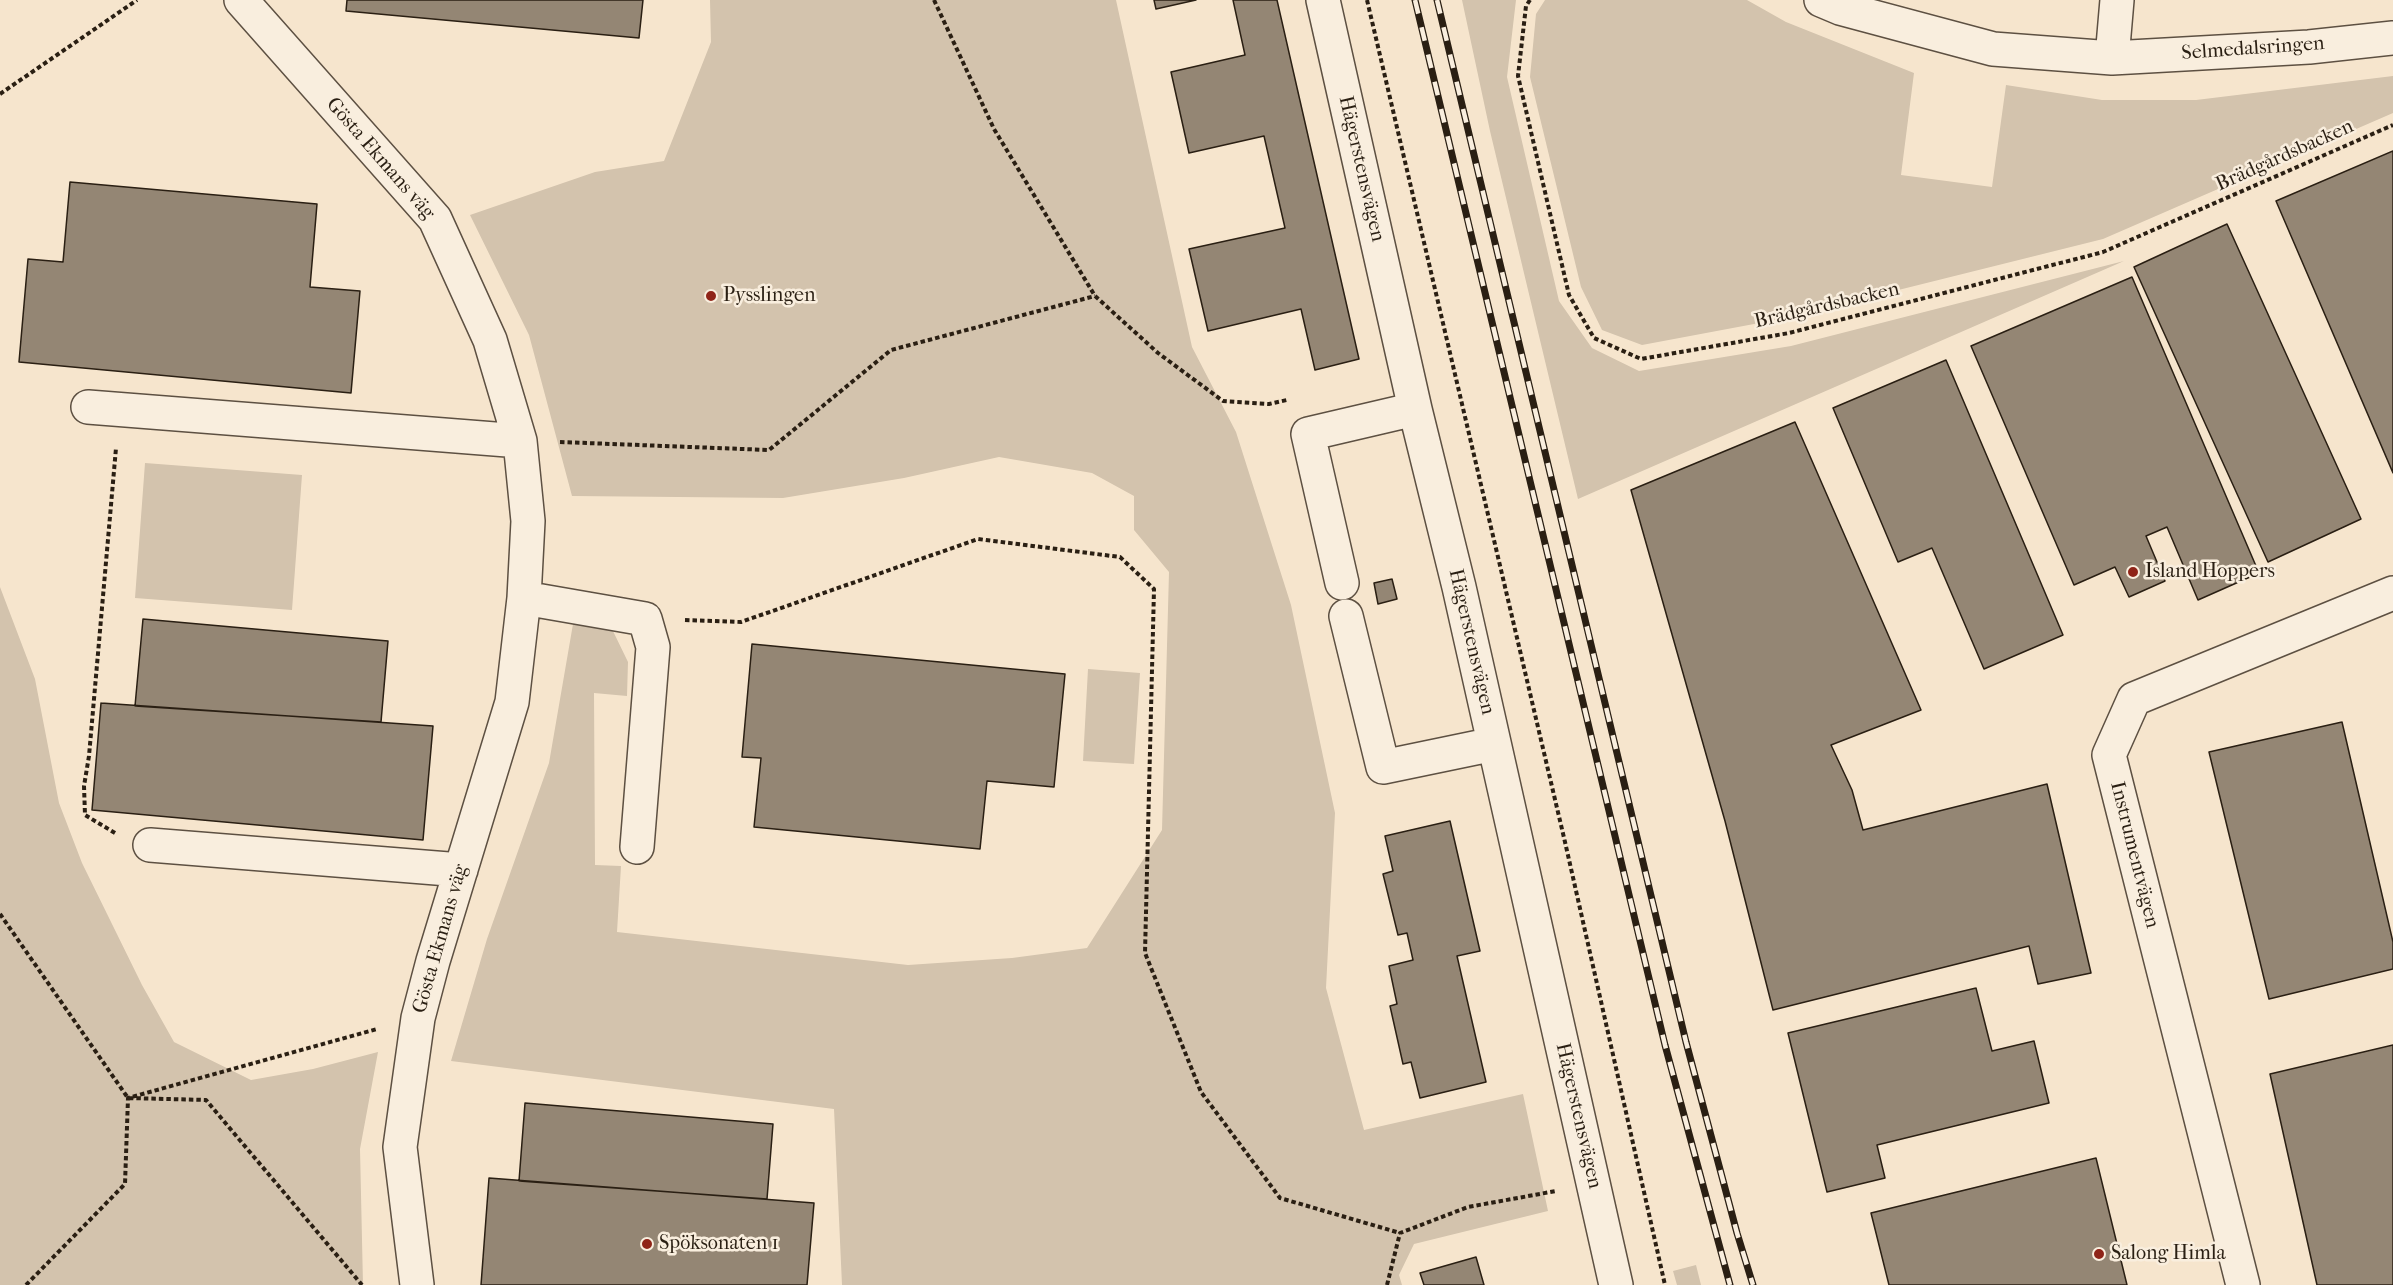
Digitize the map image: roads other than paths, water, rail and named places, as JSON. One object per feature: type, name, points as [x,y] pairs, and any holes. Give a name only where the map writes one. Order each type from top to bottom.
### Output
[{"type":"street","name":"Gösta Ekmans väg","points":[[241,0],[435,219],[490,340],[520,441],[528,521],[524,598],[512,702],[460,870],[418,1018],[400,1147],[417,1285]]},
{"type":"street","name":"Hägerstensvägen","points":[[1323,0],[1616,1285]]},
{"type":"street","name":"Selmedalsringen","points":[[1821,0],[1840,8],[1993,49],[2112,58],[2309,47],[2393,38]]},
{"type":"street","points":[[2112,58],[2117,0]]},
{"type":"street","points":[[104,408],[520,441]]},
{"type":"street","points":[[1342,583],[1308,434],[1415,409]]},
{"type":"street","name":"Instrumentvägen","points":[[2243,1285],[2109,755],[2134,699],[2393,593]]},
{"type":"street","points":[[524,598],[645,619],[653,647],[637,847]]},
{"type":"street","points":[[1347,616],[1383,767],[1494,744]]},
{"type":"street","points":[[150,845],[460,870]]},
{"type":"railway","points":[[1415,0],[1665,1045],[1730,1285]]},
{"type":"railway","points":[[1437,0],[1686,1042],[1753,1285]]},
{"type":"place","name":"Pysslingen","points":[[711,296]]},
{"type":"place","name":"Island Hoppers","points":[[2133,572]]},
{"type":"place","name":"Spöksonaten 1","points":[[647,1244]]},
{"type":"place","name":"Salong Himla","points":[[2099,1254]]}]
